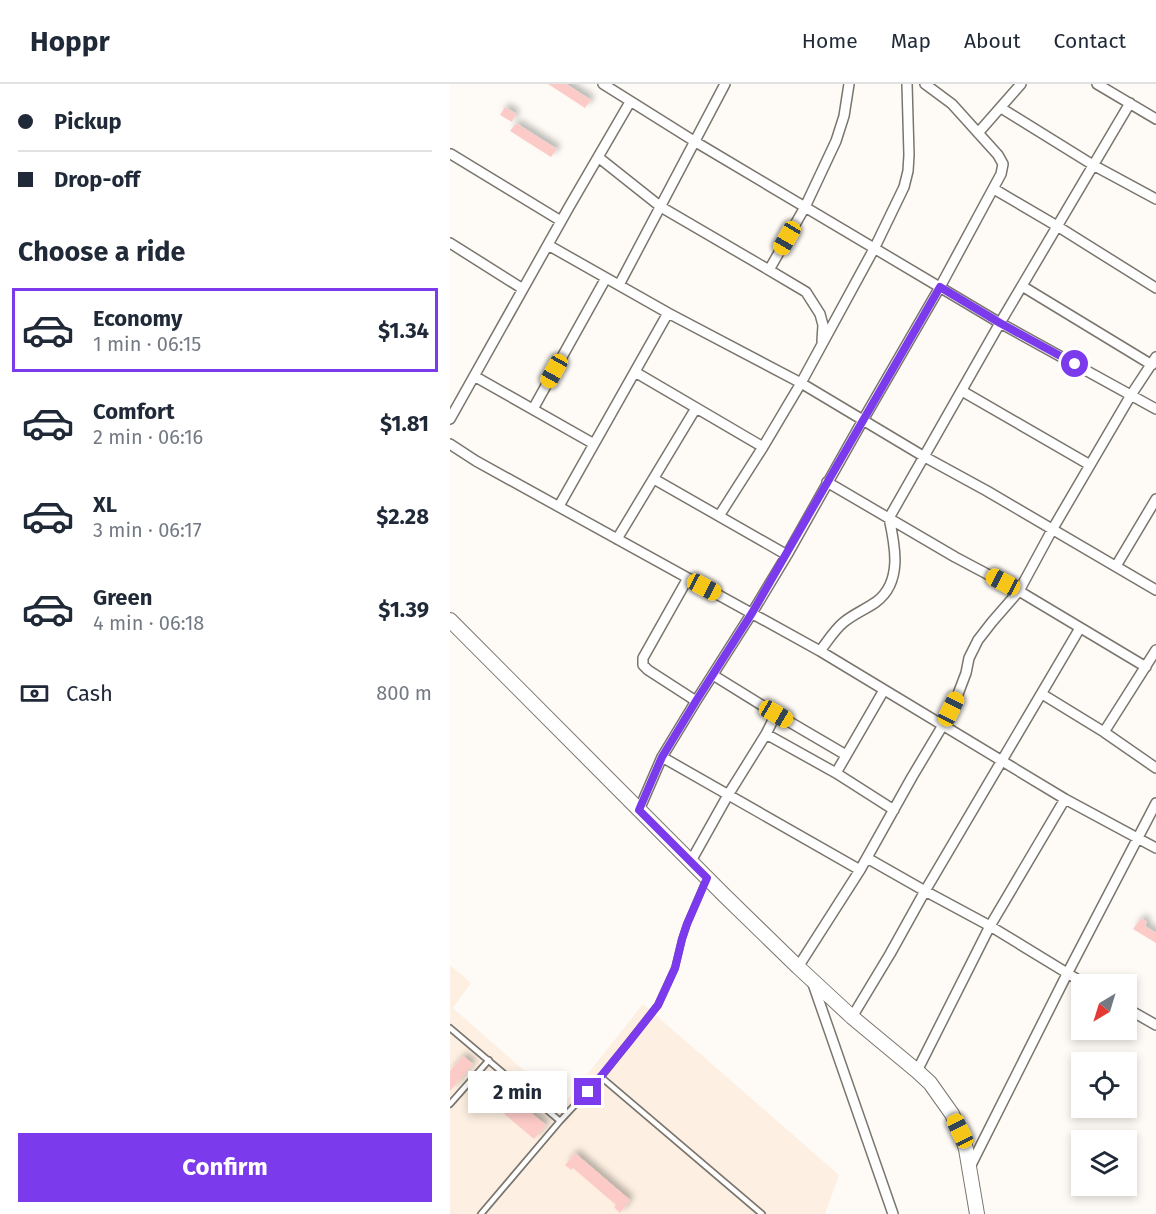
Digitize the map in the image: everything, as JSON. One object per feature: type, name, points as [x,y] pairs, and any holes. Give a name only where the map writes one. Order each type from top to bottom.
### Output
[{"type":"main road","points":[[450,620],[798,967],[852,1017],[930,1083],[952,1114],[960,1131],[966,1149],[977,1214]]},
{"type":"street","points":[[603,84],[694,141],[1000,323],[1156,409]]},
{"type":"street","points":[[619,285],[725,84]]},
{"type":"street","points":[[769,270],[805,207],[840,129],[849,84]]},
{"type":"street","points":[[719,516],[801,382],[875,247],[904,187],[908,171],[907,84]]},
{"type":"street","points":[[639,810],[662,757],[786,555],[1002,174],[999,155],[952,104],[925,84]]},
{"type":"street","points":[[978,133],[1021,84]]},
{"type":"street","points":[[1097,84],[1156,119]]},
{"type":"street","points":[[450,419],[630,102]]},
{"type":"street","points":[[820,651],[842,623],[876,602],[889,585],[893,575],[895,545],[889,518],[1000,323],[1130,103]]},
{"type":"street","points":[[1001,108],[1093,165],[1156,199]]},
{"type":"street","points":[[451,154],[561,221]]},
{"type":"street","points":[[598,158],[661,207],[806,292],[820,314],[823,325],[822,343]]},
{"type":"street","points":[[994,189],[1156,288]]},
{"type":"street","points":[[450,243],[523,289]]},
{"type":"street","points":[[548,245],[668,313],[801,382],[923,456],[1156,590]]},
{"type":"street","points":[[533,409],[606,279]]},
{"type":"street","points":[[798,967],[860,870],[943,725],[958,694],[972,651],[978,640],[1019,591],[1131,394],[1154,361],[1022,286]]},
{"type":"street","points":[[559,506],[668,313]]},
{"type":"street","points":[[635,372],[763,447]]},
{"type":"street","points":[[474,376],[594,444]]},
{"type":"street","points":[[962,391],[1090,465]]},
{"type":"street","points":[[617,539],[696,408]]},
{"type":"street","points":[[450,444],[820,651],[1065,799],[1156,848]]},
{"type":"street","points":[[654,479],[786,555]]},
{"type":"street","points":[[827,482],[1019,591],[1146,667]]},
{"type":"street","points":[[1116,566],[1156,499]]},
{"type":"street","points":[[688,578],[643,658],[643,665],[696,701]]},
{"type":"street","points":[[852,1017],[1080,628]]},
{"type":"street","points":[[1104,732],[1156,651]]},
{"type":"street","points":[[713,675],[846,755]]},
{"type":"street","points":[[836,773],[884,690]]},
{"type":"street","points":[[1042,694],[1104,732],[1156,768]]},
{"type":"street","points":[[691,861],[776,714]]},
{"type":"street","points":[[766,734],[836,773],[894,810]]},
{"type":"street","points":[[662,757],[860,870]]},
{"type":"street","points":[[917,1071],[990,926],[1065,799]]},
{"type":"street","points":[[968,1170],[1156,803]]},
{"type":"street","points":[[867,858],[990,926],[1071,976]]},
{"type":"street","points":[[811,979],[893,1214]]},
{"type":"street","points":[[1137,1014],[1156,1025]]},
{"type":"lane","points":[[481,1214],[560,1121],[601,1077],[658,1005],[675,968],[687,924],[707,878]]},
{"type":"lane","points":[[450,1028],[560,1121]]},
{"type":"lane","points":[[450,1104],[489,1060]]},
{"type":"lane","points":[[601,1077],[762,1214]]},
{"type":"shaded area","points":[[450,965],[471,983],[453,1008],[563,1105],[643,1004],[839,1175],[825,1214],[450,1214]]},
{"type":"building","points":[[548,84],[566,84],[591,100],[585,108]]},
{"type":"building","points":[[505,107],[516,114],[512,122],[500,115]]},
{"type":"building","points":[[516,123],[557,149],[551,157],[510,131]]},
{"type":"building","points":[[1141,918],[1147,922],[1145,926],[1156,933],[1156,943],[1133,929]]},
{"type":"building","points":[[463,1056],[473,1064],[450,1091],[450,1071]]},
{"type":"building","points":[[494,1082],[546,1125],[534,1139],[489,1101],[482,1109],[476,1104]]},
{"type":"building","points":[[575,1153],[630,1200],[620,1213],[614,1207],[616,1205],[573,1168],[571,1170],[565,1165]]},
{"type":"route","points":[[588,1092],[658,1005],[675,968],[687,924],[707,878],[639,810],[647,789],[662,757],[752,613],[940,287],[1075,364]]}]
